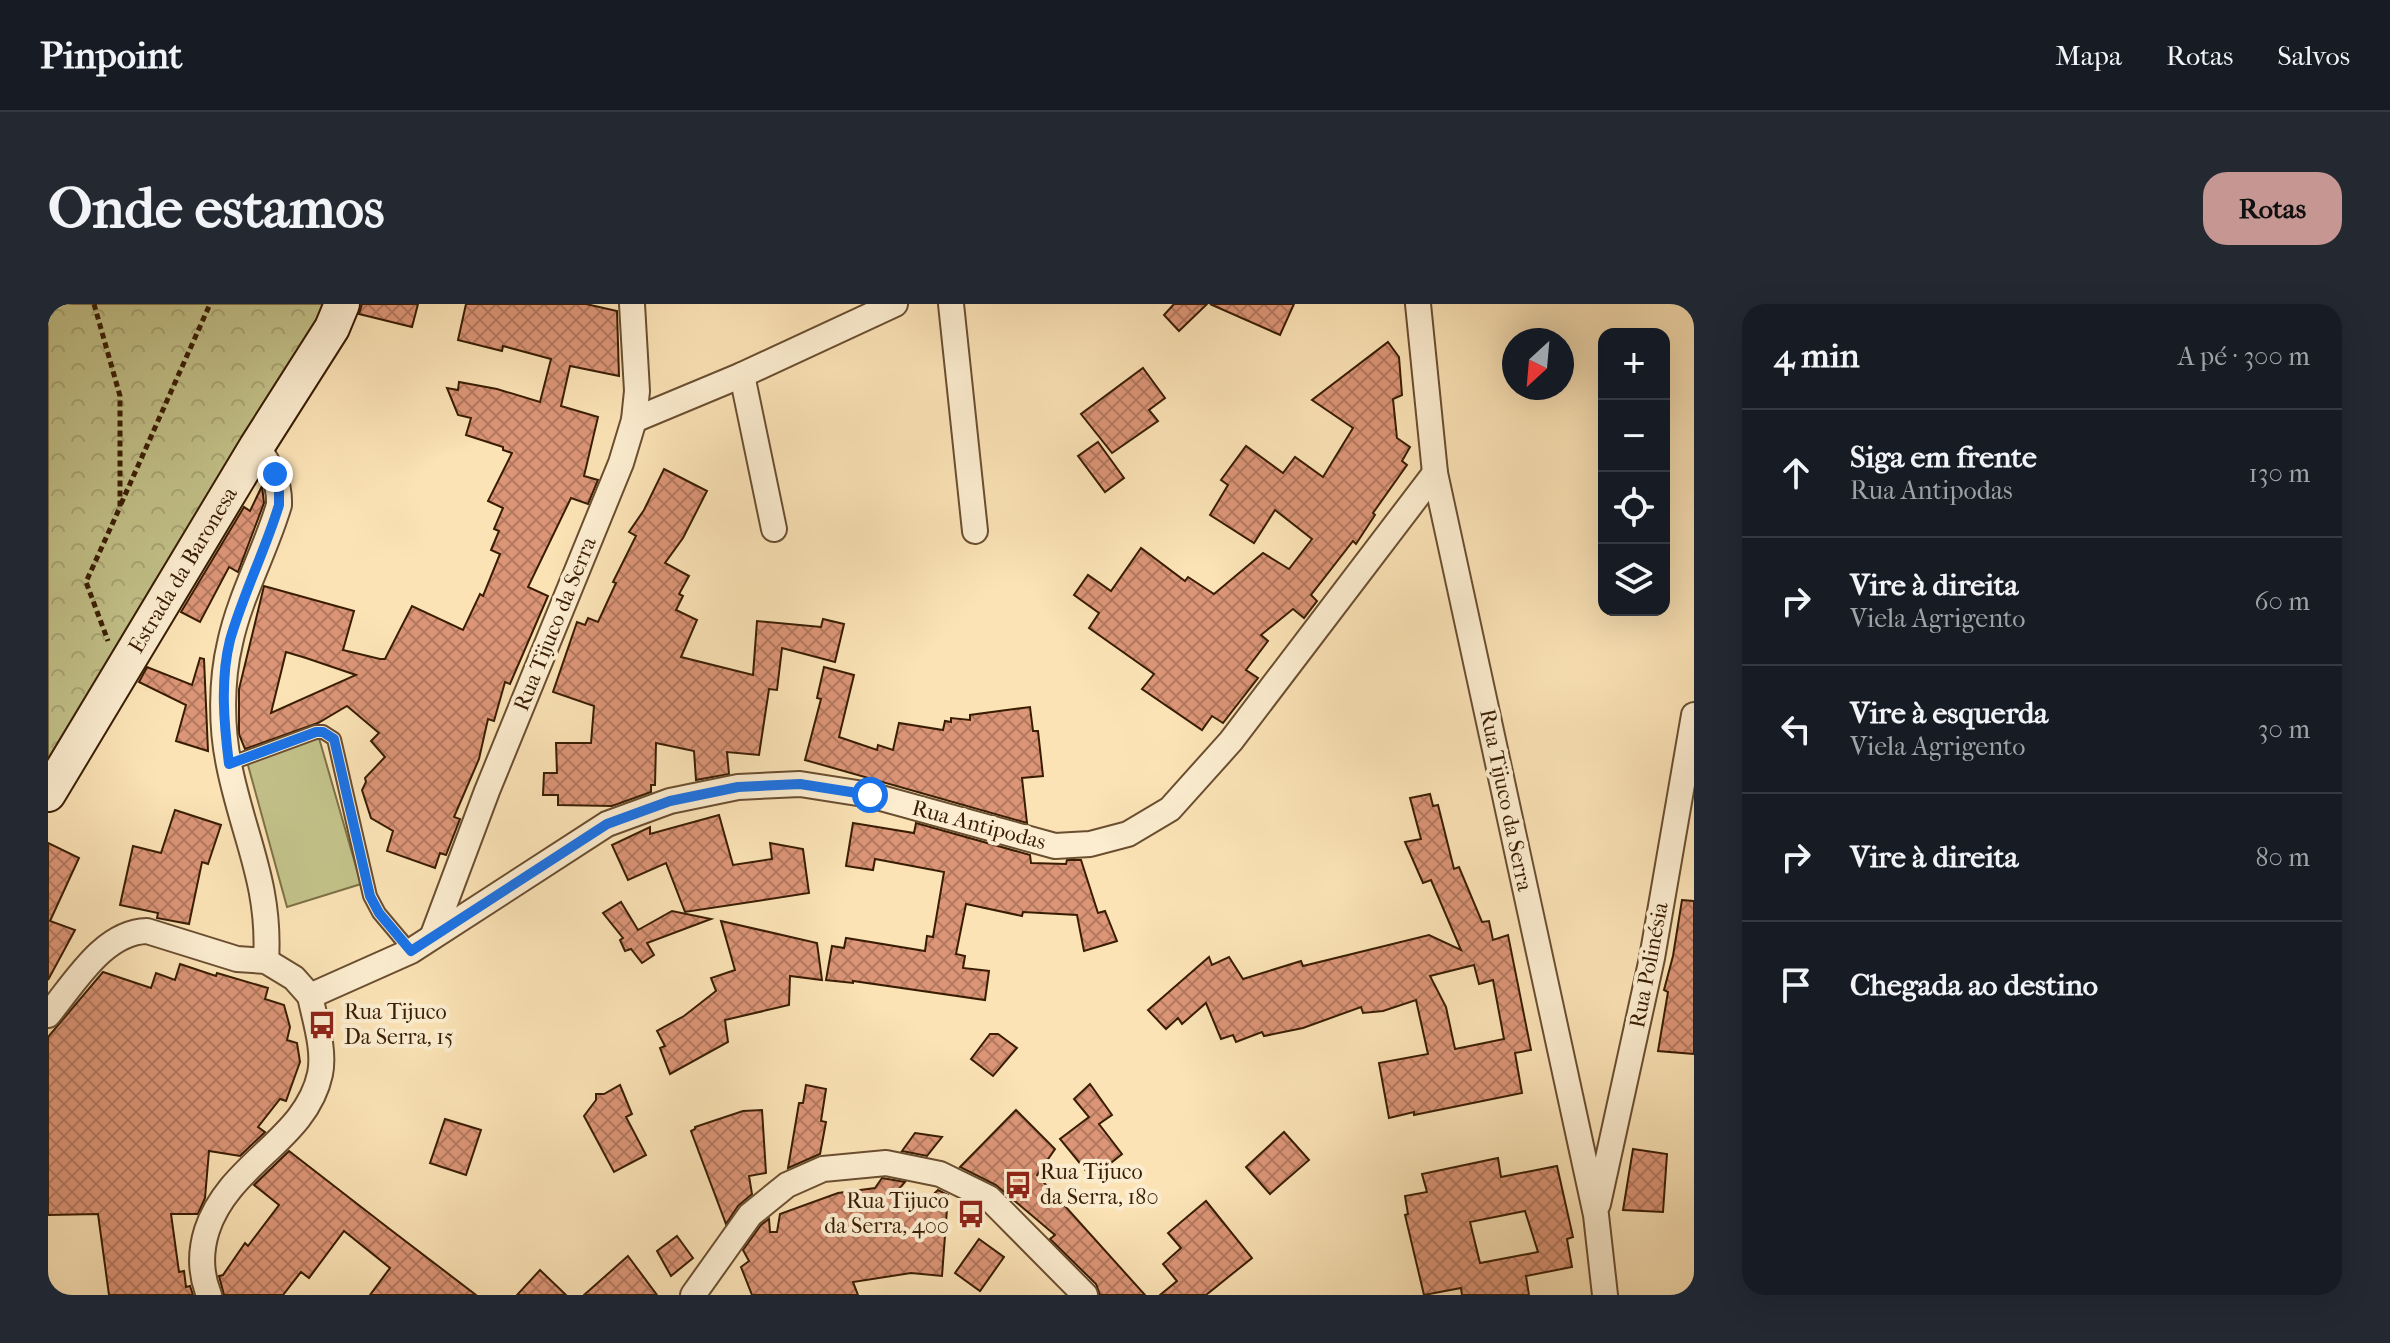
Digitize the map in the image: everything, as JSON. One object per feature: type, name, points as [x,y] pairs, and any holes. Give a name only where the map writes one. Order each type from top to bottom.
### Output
[{"type":"main road","name":"Estrada da Baronesa","points":[[48,794],[257,446],[332,328],[342,304]]},
{"type":"street","name":"Rua Tijuco da Serra","points":[[433,935],[487,791],[621,463],[634,420],[637,391],[632,304]]},
{"type":"street","points":[[634,420],[742,375],[895,304]]},
{"type":"street","points":[[951,304],[975,531]]},
{"type":"street","name":"Rua Tijuco da Serra","points":[[1418,304],[1435,473],[1596,1215],[1605,1295]]},
{"type":"street","points":[[742,375],[774,529]]},
{"type":"street","points":[[257,446],[275,474],[279,505],[230,641],[224,724],[229,764],[263,885],[268,934],[266,961]]},
{"type":"street","name":"Rua Antipodas","points":[[310,996],[411,951],[607,824],[670,801],[738,787],[800,784],[870,795],[1055,846],[1090,844],[1128,834],[1170,809],[1231,741],[1435,473]]},
{"type":"street","name":"Rua Polinésia","points":[[1596,1215],[1652,958],[1694,715]]},
{"type":"street","points":[[48,1015],[93,961],[115,940],[135,931],[147,931],[237,959],[266,961],[294,978],[310,996],[319,1038],[320,1072],[309,1105],[296,1123],[231,1185],[213,1212],[201,1260],[203,1281],[209,1295]]},
{"type":"street","points":[[693,1295],[750,1215],[787,1185],[823,1169],[886,1163],[940,1174],[989,1198],[1085,1295]]},
{"type":"lane","points":[[229,764],[316,732],[323,732],[334,739],[370,896],[379,913],[411,951]]},
{"type":"path","points":[[94,304],[120,396],[120,507]]},
{"type":"path","points":[[120,674],[86,582],[210,304]]},
{"type":"green space","points":[[48,304],[325,304],[320,329],[48,781]]},
{"type":"green space","points":[[319,738],[361,884],[287,907],[246,758]]},
{"type":"building","points":[[362,304],[418,304],[412,327],[359,314]]},
{"type":"building","points":[[466,304],[586,304],[617,311],[619,376],[570,366],[561,406],[598,417],[584,476],[598,480],[588,504],[571,498],[528,587],[548,596],[510,684],[505,682],[494,721],[488,719],[479,759],[454,817],[460,819],[446,855],[440,853],[435,868],[387,851],[393,831],[371,818],[362,790],[365,778],[385,757],[371,741],[379,733],[347,706],[318,723],[245,749],[239,734],[239,689],[264,586],[354,611],[343,650],[380,659],[385,659],[412,606],[463,630],[480,594],[483,596],[500,554],[491,550],[499,531],[494,529],[503,508],[488,501],[512,453],[466,435],[471,418],[458,415],[447,388],[458,390],[459,382],[540,402],[551,359],[503,346],[502,351],[458,340]],"holes":[[[286,652],[356,675],[271,713]]]},
{"type":"building","points":[[1174,304],[1207,304],[1179,331],[1164,315]]},
{"type":"building","points":[[1210,304],[1294,304],[1280,335]]},
{"type":"building","points":[[1388,342],[1399,357],[1402,395],[1393,399],[1397,438],[1410,447],[1402,461],[1407,465],[1373,513],[1375,515],[1356,544],[1353,541],[1311,595],[1317,601],[1304,618],[1293,609],[1261,635],[1268,641],[1246,670],[1258,678],[1223,723],[1212,716],[1202,730],[1142,689],[1154,674],[1089,628],[1099,613],[1074,595],[1088,575],[1111,591],[1141,548],[1185,581],[1188,577],[1214,594],[1263,553],[1289,569],[1312,539],[1275,510],[1254,543],[1210,515],[1228,485],[1221,480],[1246,446],[1283,473],[1295,457],[1323,477],[1353,428],[1312,400]]},
{"type":"building","points":[[1143,368],[1165,398],[1149,410],[1158,421],[1112,453],[1081,414]]},
{"type":"building","points":[[1098,442],[1124,478],[1105,492],[1078,456]]},
{"type":"building","points":[[664,469],[707,491],[683,538],[665,563],[689,576],[679,594],[683,596],[676,610],[697,620],[681,657],[753,675],[757,621],[821,627],[823,619],[844,624],[835,662],[782,648],[777,690],[769,689],[759,755],[727,752],[729,774],[696,780],[694,751],[656,743],[655,785],[651,785],[651,792],[612,806],[558,805],[558,795],[543,795],[544,773],[557,773],[556,743],[591,743],[594,706],[553,692],[577,622],[585,625],[588,618],[598,622],[616,583],[613,582],[636,536],[629,532],[644,510]]},
{"type":"building","points":[[262,486],[264,503],[238,572],[229,567],[200,622],[181,612],[244,507],[250,511]]},
{"type":"building","points":[[200,658],[204,659],[208,751],[176,741],[186,705],[139,682],[147,667],[192,685]]},
{"type":"building","points":[[824,667],[854,675],[839,737],[877,750],[878,745],[893,750],[899,723],[943,730],[945,721],[951,722],[951,718],[970,720],[970,715],[1030,707],[1033,731],[1038,731],[1043,776],[1022,778],[1027,823],[805,760],[821,699],[817,698]]},
{"type":"building","points":[[1430,794],[1433,806],[1438,805],[1454,869],[1459,867],[1482,922],[1489,921],[1493,940],[1508,935],[1531,1050],[1515,1053],[1522,1093],[1389,1118],[1379,1063],[1428,1054],[1416,1000],[1383,1011],[1363,1013],[1361,1007],[1303,1028],[1264,1036],[1262,1032],[1236,1042],[1233,1035],[1221,1039],[1206,1003],[1182,1024],[1178,1018],[1166,1029],[1148,1010],[1209,957],[1212,965],[1229,957],[1243,979],[1301,961],[1303,966],[1429,935],[1461,950],[1431,880],[1423,883],[1405,842],[1421,839],[1410,798]],"holes":[[[1474,965],[1479,984],[1493,980],[1504,1039],[1455,1049],[1446,1007],[1430,976]]]},
{"type":"building","points":[[175,810],[221,825],[208,864],[202,862],[189,924],[157,918],[158,913],[120,905],[133,846],[161,853]]},
{"type":"building","points":[[719,815],[733,865],[772,859],[770,843],[803,849],[809,893],[685,912],[666,863],[628,880],[612,845],[650,827],[650,834]]},
{"type":"building","points":[[853,823],[914,833],[916,823],[1030,855],[1031,863],[1066,864],[1067,860],[1081,860],[1098,913],[1105,911],[1117,941],[1084,951],[1077,915],[1023,912],[1022,916],[966,904],[956,954],[965,956],[963,968],[989,971],[985,1000],[826,980],[832,946],[844,948],[846,938],[925,951],[927,936],[933,937],[944,872],[875,859],[873,870],[846,866]]},
{"type":"building","points":[[48,843],[79,858],[50,921],[75,930],[48,980]]},
{"type":"building","points":[[1682,900],[1694,901],[1694,1054],[1658,1051],[1668,992],[1664,990]]},
{"type":"building","points":[[621,902],[638,930],[672,911],[711,919],[647,943],[654,955],[642,963],[631,949],[625,951],[620,940],[623,938],[603,913]]},
{"type":"building","points":[[721,921],[817,943],[822,980],[790,976],[789,1005],[725,1020],[728,1042],[670,1074],[660,1048],[665,1046],[657,1031],[684,1016],[716,991],[711,978],[735,970]]},
{"type":"building","points":[[180,964],[268,988],[265,999],[284,1005],[290,1027],[287,1040],[297,1043],[300,1062],[286,1101],[280,1099],[258,1127],[265,1132],[240,1156],[209,1151],[205,1198],[198,1214],[171,1214],[179,1272],[184,1271],[186,1287],[190,1286],[193,1295],[109,1295],[98,1214],[48,1215],[48,1037],[103,972],[151,988],[156,973],[175,980]]},
{"type":"building","points":[[990,1034],[998,1034],[1017,1048],[993,1076],[971,1059]]},
{"type":"building","points":[[1090,1084],[1112,1115],[1099,1124],[1122,1154],[1092,1178],[1060,1139],[1089,1117],[1074,1099]]},
{"type":"building","points":[[620,1085],[632,1114],[626,1117],[646,1155],[614,1172],[584,1116],[596,1100],[596,1094],[604,1094]]},
{"type":"building","points":[[806,1085],[826,1089],[821,1121],[826,1122],[820,1154],[788,1168],[799,1103],[803,1103]]},
{"type":"building","points":[[762,1110],[766,1173],[749,1176],[752,1194],[738,1206],[726,1224],[691,1131],[743,1111]]},
{"type":"building","points":[[1016,1110],[1055,1149],[1037,1175],[1145,1295],[1100,1295],[1096,1284],[1050,1239],[1055,1235],[996,1185],[960,1167]]},
{"type":"building","points":[[445,1119],[481,1130],[466,1175],[430,1163]]},
{"type":"building","points":[[1284,1132],[1309,1160],[1270,1194],[1246,1167]]},
{"type":"building","points":[[915,1133],[942,1137],[927,1156],[902,1151]]},
{"type":"building","points":[[1633,1149],[1667,1154],[1663,1212],[1623,1210]]},
{"type":"building","points":[[289,1151],[476,1295],[370,1295],[390,1268],[344,1231],[309,1278],[301,1272],[283,1295],[224,1295],[219,1276],[223,1275],[245,1243],[248,1246],[279,1205],[254,1185]]},
{"type":"building","points":[[1498,1158],[1501,1177],[1557,1166],[1573,1237],[1567,1239],[1572,1267],[1526,1276],[1529,1295],[1462,1295],[1461,1288],[1424,1295],[1405,1215],[1408,1214],[1405,1196],[1427,1192],[1422,1174]],"holes":[[[1525,1211],[1538,1252],[1480,1263],[1470,1222]]]},
{"type":"building","points":[[882,1178],[905,1182],[899,1189],[919,1208],[938,1190],[948,1195],[942,1276],[911,1273],[853,1282],[858,1295],[752,1295],[741,1267],[749,1261],[743,1250],[761,1225],[769,1219],[770,1232],[777,1232],[780,1214],[838,1193],[875,1188]]},
{"type":"building","points":[[1206,1201],[1252,1258],[1206,1295],[1160,1295],[1177,1281],[1163,1264],[1181,1248],[1168,1233]]},
{"type":"building","points":[[677,1236],[693,1258],[671,1276],[657,1251]]},
{"type":"building","points":[[979,1239],[1004,1257],[980,1291],[955,1273]]},
{"type":"building","points":[[628,1256],[657,1295],[584,1295]]},
{"type":"building","points":[[540,1270],[566,1295],[517,1295]]},
{"type":"place","name":"Rua Tijuco Da Serra, 15","points":[[322,1025]]},
{"type":"place","name":"Rua Tijuco da Serra, 180","points":[[1018,1185]]},
{"type":"place","name":"Rua Tijuco da Serra, 400","points":[[971,1214]]},
{"type":"route","points":[[275,474],[279,505],[230,641],[225,671],[224,724],[229,764],[316,732],[329,734],[334,739],[370,896],[379,913],[411,951],[607,824],[670,801],[738,787],[800,784],[870,795]]}]
